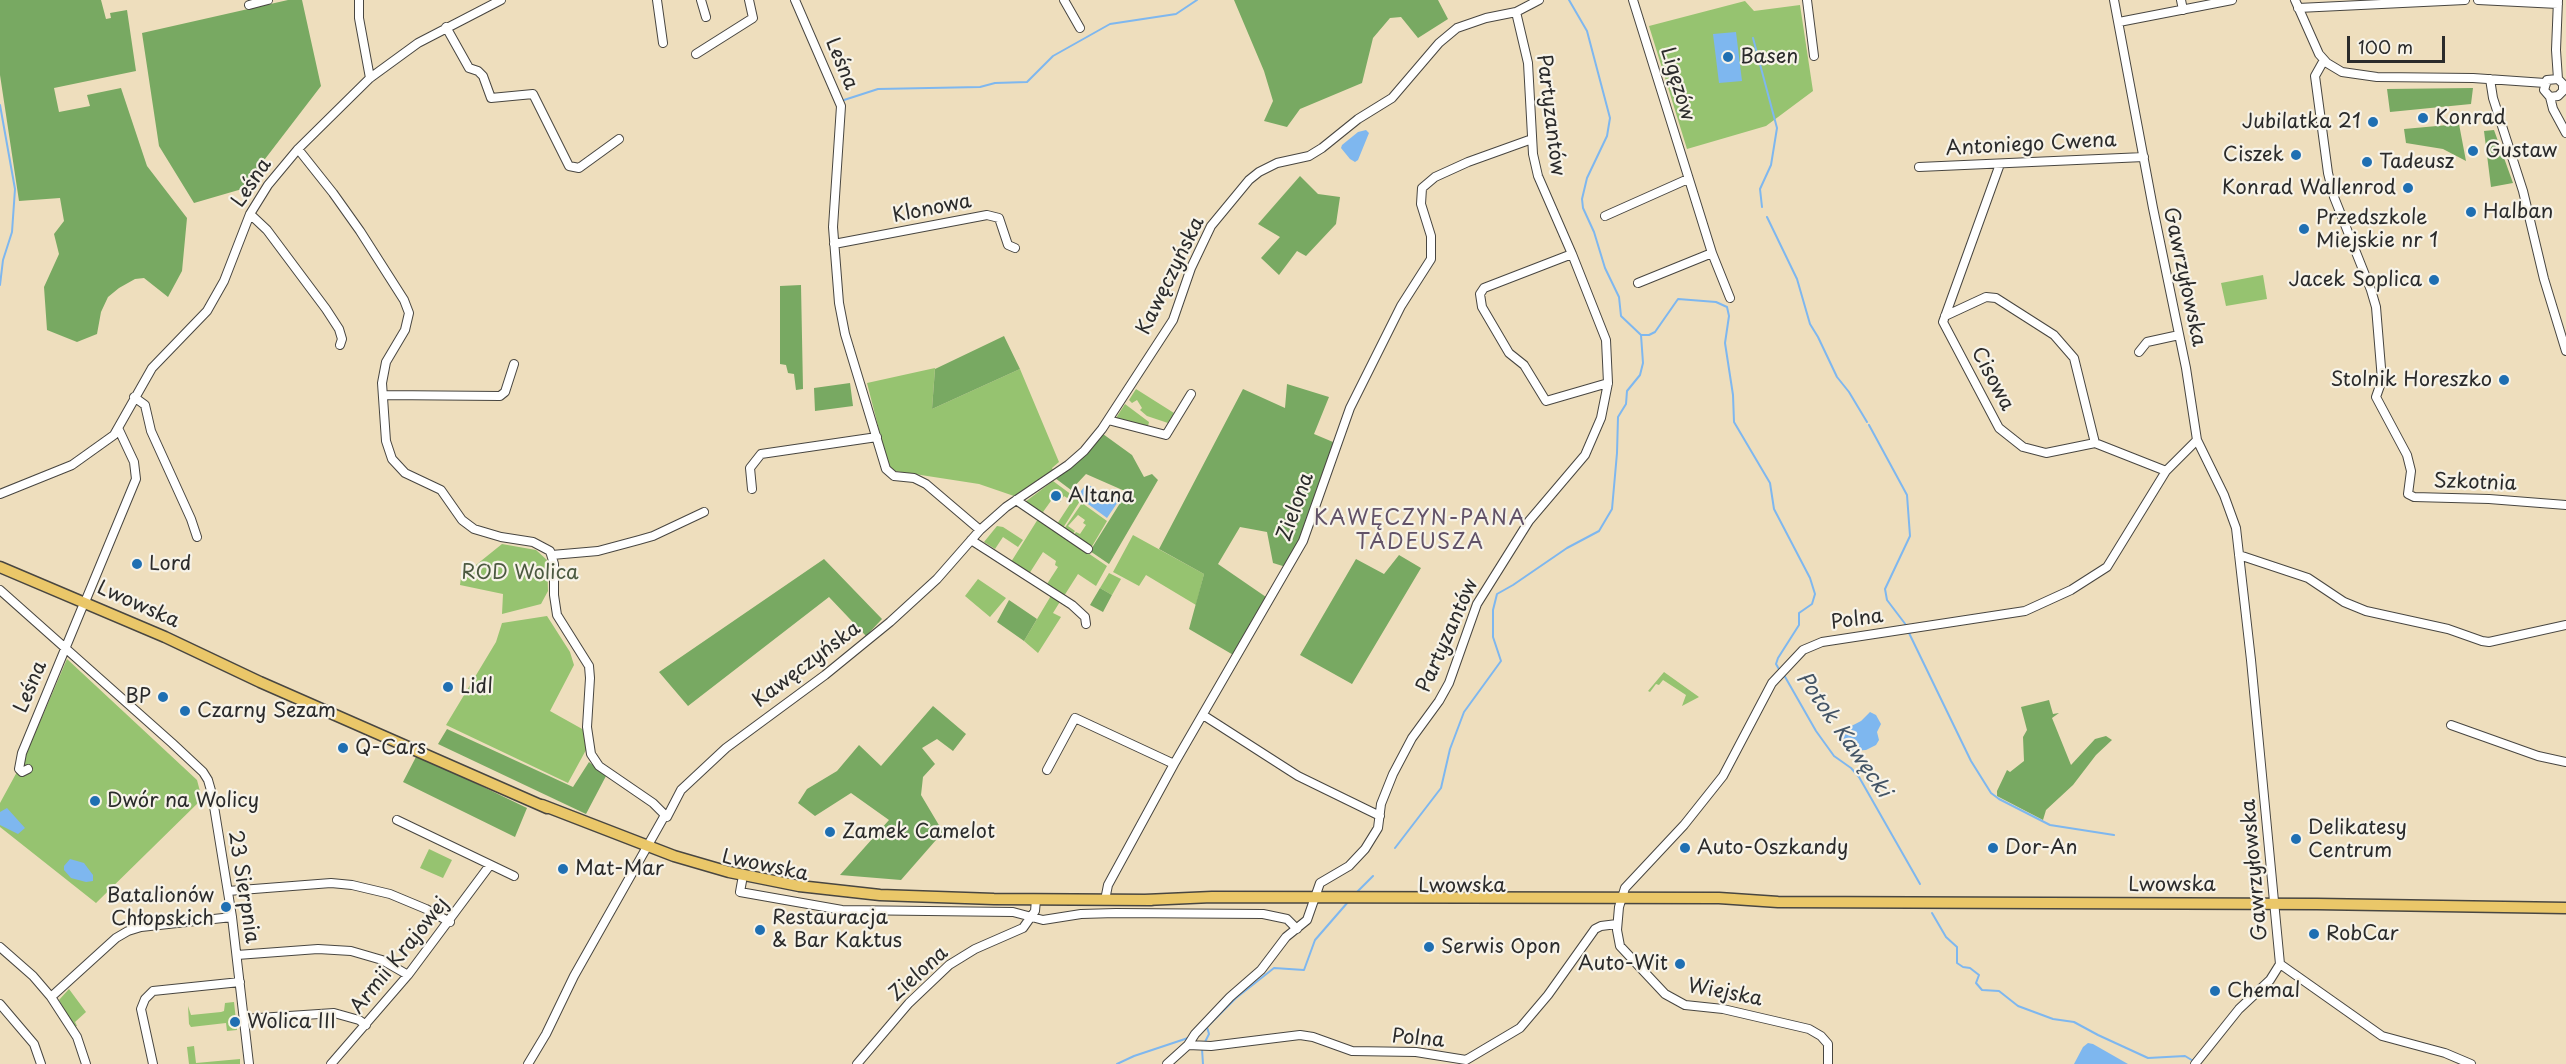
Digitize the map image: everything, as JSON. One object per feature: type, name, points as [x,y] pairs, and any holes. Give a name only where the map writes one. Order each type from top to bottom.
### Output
[{"type":"main road","name":"Lwowska","points":[[3,568],[84,605],[215,659],[260,682],[542,805],[592,830],[729,872],[799,886],[880,895],[1036,900],[1145,900],[1188,903],[1349,900],[1620,901],[1747,905],[1778,902],[2566,908]]},
{"type":"main road","name":"Lwowska","points":[[645,848],[708,873],[802,893],[851,899],[911,902],[994,899]]},
{"type":"street","points":[[249,5],[268,0]]},
{"type":"street","points":[[359,0],[359,18],[370,78]]},
{"type":"street","name":"Leśna","points":[[0,494],[72,465],[119,430],[134,397],[159,358],[196,323],[217,296],[250,214],[268,185],[298,149],[370,78],[446,27],[501,0]]},
{"type":"street","points":[[657,0],[663,43]]},
{"type":"street","points":[[701,0],[706,17]]},
{"type":"street","points":[[696,54],[753,18],[749,0]]},
{"type":"street","name":"Leśna","points":[[795,0],[841,106],[833,211],[834,244]]},
{"type":"street","name":"Kawęczyńska","points":[[528,1064],[546,1034],[574,976],[632,876],[645,848],[690,780],[726,748],[813,684],[908,607],[980,530],[1016,500],[1068,465],[1084,451],[1108,420],[1173,320],[1191,268],[1211,226],[1249,180],[1277,163],[1309,156],[1358,119],[1392,98],[1438,43],[1457,28],[1486,18],[1516,12],[1539,0]]},
{"type":"street","name":"Ligęzów","points":[[1633,0],[1712,253],[1730,298]]},
{"type":"street","points":[[1807,0],[1814,56]]},
{"type":"street","name":"Gawrzyłowska","points":[[2114,0],[2197,440],[2231,510],[2239,555],[2280,964],[2382,1036],[2401,1043],[2445,1053],[2471,1064]]},
{"type":"street","points":[[2181,0],[2183,10]]},
{"type":"street","points":[[2119,22],[2232,0]]},
{"type":"street","points":[[2465,0],[2296,4],[2314,45],[2324,60],[2342,72],[2358,76],[2490,79],[2556,87]]},
{"type":"street","points":[[2478,0],[2558,2],[2556,87],[2553,109],[2564,129]]},
{"type":"street","points":[[1067,1],[1080,28]]},
{"type":"street","name":"Partyzantów","points":[[1191,1039],[1230,997],[1262,970],[1286,937],[1307,920],[1317,887],[1323,879],[1349,866],[1361,855],[1378,828],[1381,804],[1398,765],[1412,738],[1449,683],[1477,604],[1529,522],[1567,478],[1591,445],[1601,418],[1608,383],[1606,340],[1538,176],[1532,139],[1528,63],[1516,12]]},
{"type":"street","points":[[446,27],[469,68],[478,71],[483,76],[491,98],[533,94],[569,166],[579,168],[619,139]]},
{"type":"street","name":"Szkotnia","points":[[2324,60],[2315,76],[2328,173],[2338,207],[2376,307],[2382,380],[2376,397],[2410,463],[2408,494],[2414,497],[2489,499],[2566,505]]},
{"type":"street","points":[[2490,79],[2493,98],[2523,191],[2544,279],[2566,351]]},
{"type":"street","name":"Zielona","points":[[1105,900],[1108,885],[1174,765],[1303,541],[1350,408],[1401,306],[1431,259],[1432,240],[1421,204],[1422,188],[1435,177],[1468,162],[1532,139]]},
{"type":"street","points":[[298,149],[333,193],[404,300],[409,314],[405,330],[386,362],[382,383],[388,447],[400,468],[441,490],[462,520],[474,529],[533,542],[546,548],[552,555],[557,615],[589,666],[587,727],[591,754],[599,766],[653,803],[666,816]]},
{"type":"street","name":"Antoniego Cwena","points":[[1919,167],[2144,157]]},
{"type":"street","points":[[1946,316],[2000,164]]},
{"type":"street","points":[[1605,216],[1688,179]]},
{"type":"street","points":[[250,214],[267,230],[326,309],[339,329],[340,345]]},
{"type":"street","name":"Klonowa","points":[[834,244],[987,215],[997,216],[1008,245],[1015,248]]},
{"type":"street","points":[[834,244],[842,317],[888,472],[894,476],[914,478],[926,484],[980,530]]},
{"type":"street","points":[[1638,283],[1712,253]]},
{"type":"street","points":[[1572,254],[1484,288],[1480,294],[1482,307],[1509,353],[1524,365],[1546,401],[1608,383]]},
{"type":"street","points":[[1946,316],[1986,297],[1996,298],[2054,335],[2074,358],[2095,443],[2166,471]]},
{"type":"street","name":"Cisowa","points":[[1946,316],[1943,322],[1999,428],[2023,447],[2046,453],[2095,443]]},
{"type":"street","points":[[2139,352],[2147,342],[2179,335]]},
{"type":"street","points":[[382,395],[500,396],[505,392],[514,364]]},
{"type":"street","points":[[1108,420],[1166,435],[1191,394]]},
{"type":"street","points":[[134,397],[145,405],[151,431],[197,537]]},
{"type":"street","name":"Leśna","points":[[28,769],[22,772],[19,769],[22,753],[136,479],[134,462],[119,430]]},
{"type":"street","points":[[752,489],[750,468],[761,454],[877,437]]},
{"type":"street","name":"Polna","points":[[1620,901],[1628,884],[1684,825],[1723,776],[1760,702],[1784,668],[1803,650],[1822,642],[2017,612],[2063,594],[2098,574],[2111,562],[2166,471],[2197,440]]},
{"type":"street","points":[[1016,500],[1088,549]]},
{"type":"street","points":[[552,555],[598,551],[639,540],[653,536],[704,512]]},
{"type":"street","points":[[971,540],[1072,605],[1085,616],[1086,624]]},
{"type":"street","points":[[2239,555],[2308,578],[2344,602],[2366,611],[2448,629],[2489,642],[2566,625]]},
{"type":"street","name":"23 Sierpnia","points":[[0,590],[203,772],[212,794],[228,891],[249,1064]]},
{"type":"street","points":[[55,638],[71,634]]},
{"type":"street","points":[[1203,715],[1298,776],[1380,816]]},
{"type":"street","points":[[1047,770],[1075,717],[1174,765]]},
{"type":"street","points":[[2451,725],[2538,756],[2566,762]]},
{"type":"street","points":[[397,820],[514,876]]},
{"type":"street","name":"Armii Krajowej","points":[[331,1064],[408,975],[450,922],[490,865]]},
{"type":"street","points":[[742,881],[740,892],[842,910],[1013,912],[1043,920],[1081,914],[1116,913],[1263,915],[1287,919],[1297,929]]},
{"type":"street","points":[[228,891],[331,883],[352,885],[399,898],[450,922]]},
{"type":"street","points":[[1031,918],[1035,911],[1036,900]]},
{"type":"street","name":"Wiejska","points":[[1620,901],[1617,924],[1620,946],[1659,989],[1673,1000],[1685,1005],[1780,1020],[1809,1029],[1821,1036],[1828,1044],[1828,1064]]},
{"type":"street","points":[[51,997],[116,938],[128,931],[141,927],[232,917]]},
{"type":"street","name":"Zielona","points":[[857,1064],[909,1002],[949,964],[1023,927],[1031,918]]},
{"type":"street","name":"Polna","points":[[1191,1039],[1203,1046],[1291,1035],[1306,1036],[1352,1051],[1416,1052],[1464,1062],[1520,1028],[1548,995],[1595,929],[1617,924]]},
{"type":"street","points":[[0,946],[33,976],[51,997],[77,1038],[86,1064]]},
{"type":"street","points":[[237,955],[318,950],[351,951],[382,960],[408,975]]},
{"type":"street","points":[[2196,1062],[2239,1009],[2270,980],[2280,964]]},
{"type":"street","points":[[153,1064],[141,1009],[145,999],[153,991],[240,982]]},
{"type":"street","points":[[0,1004],[34,1044],[42,1064]]},
{"type":"street","points":[[244,1018],[334,1013],[358,1020],[366,1025]]},
{"type":"street","points":[[1167,1064],[1191,1039]]},
{"type":"green space","points":[[0,0],[101,0],[106,19],[111,18],[110,13],[127,10],[136,71],[54,88],[59,112],[90,106],[87,95],[121,88],[147,166],[187,218],[182,271],[168,297],[144,278],[135,279],[108,297],[101,312],[97,334],[77,342],[47,330],[44,287],[59,254],[54,234],[64,221],[60,198],[19,201],[0,75]]},
{"type":"green space","points":[[288,0],[302,0],[321,86],[242,189],[194,203],[159,146],[142,33]]},
{"type":"green space","points":[[1234,0],[1438,0],[1448,19],[1418,38],[1401,17],[1390,18],[1373,38],[1362,83],[1300,109],[1287,127],[1264,121],[1273,101],[1264,71]]},
{"type":"green space","points":[[1745,1],[1754,11],[1800,5],[1813,91],[1766,126],[1687,149],[1649,26]]},
{"type":"green space","points":[[2473,88],[2471,104],[2390,112],[2387,89]]},
{"type":"green space","points":[[2459,124],[2466,161],[2443,149],[2406,143],[2404,129]]},
{"type":"green space","points":[[2494,130],[2513,183],[2491,187],[2484,131]]},
{"type":"green space","points":[[1300,176],[1318,194],[1340,197],[1336,224],[1306,256],[1297,251],[1279,275],[1261,258],[1280,237],[1258,224]]},
{"type":"green space","points":[[2263,275],[2267,299],[2226,306],[2221,283]]},
{"type":"green space","points":[[801,285],[803,389],[796,390],[794,374],[788,373],[786,365],[780,364],[780,286]]},
{"type":"green space","points":[[1004,336],[1020,369],[932,409],[935,369]]},
{"type":"green space","points":[[935,368],[932,409],[1020,369],[1059,462],[1052,468],[1053,470],[1014,496],[979,484],[895,471],[888,465],[867,383]]},
{"type":"green space","points":[[850,383],[853,406],[815,411],[814,388]]},
{"type":"green space","points":[[1287,384],[1329,397],[1314,434],[1333,442],[1305,533],[1286,567],[1273,563],[1267,532],[1240,527],[1218,564],[1266,597],[1235,656],[1189,629],[1204,574],[1159,549],[1243,389],[1285,408]]},
{"type":"green space","points":[[1136,389],[1174,413],[1168,423],[1147,416],[1140,410],[1142,408],[1137,400],[1132,403],[1129,400]]},
{"type":"green space","points":[[1125,404],[1149,422],[1148,426],[1116,418]]},
{"type":"green space","points":[[1103,434],[1132,455],[1144,477],[1152,474],[1158,480],[1109,564],[1090,551],[1127,492],[1086,474],[1071,490],[1055,478]]},
{"type":"green space","points":[[1053,481],[1080,501],[1063,528],[1057,524],[1072,501],[1064,496],[1060,502],[1053,498],[1043,512],[1045,515],[1025,502]]},
{"type":"green space","points":[[1082,503],[1107,521],[1091,548],[1073,536],[1076,532],[1080,534],[1086,525],[1083,523],[1085,520],[1078,515],[1068,526],[1075,531],[1072,535],[1064,529]]},
{"type":"green space","points":[[1038,519],[1107,566],[1096,586],[1078,574],[1064,596],[1047,584],[1058,567],[1055,565],[1056,561],[1043,552],[1029,574],[1011,562]]},
{"type":"green space","points":[[997,526],[1003,527],[1023,540],[1018,547],[1003,537],[995,549],[984,542]]},
{"type":"green space","points":[[1133,535],[1204,574],[1196,605],[1146,575],[1139,586],[1113,572]]},
{"type":"green space","name":"ROD Wolica","points":[[502,544],[536,550],[547,560],[548,591],[541,604],[502,614],[503,594],[460,585],[461,577]]},
{"type":"green space","points":[[1399,555],[1421,568],[1352,684],[1300,655],[1356,559],[1384,574]]},
{"type":"green space","points":[[824,559],[882,619],[866,636],[829,597],[688,706],[659,672]]},
{"type":"green space","points":[[1109,573],[1121,579],[1112,595],[1100,588]]},
{"type":"green space","points":[[978,579],[1006,598],[990,617],[965,596]]},
{"type":"green space","points":[[1100,588],[1112,595],[1103,612],[1090,605]]},
{"type":"green space","points":[[1052,594],[1061,600],[1053,613],[1061,617],[1038,653],[1024,641]]},
{"type":"green space","points":[[1009,600],[1037,619],[1024,641],[997,622]]},
{"type":"green space","name":"ROD Wolica","points":[[547,616],[570,652],[574,665],[550,711],[584,730],[586,750],[568,783],[446,725],[496,642],[502,623]]},
{"type":"green space","points":[[67,659],[197,780],[202,799],[96,903],[0,827],[0,803],[24,759]]},
{"type":"green space","points":[[1664,672],[1699,697],[1682,706],[1686,695],[1663,680],[1659,685],[1656,684],[1650,692],[1648,691]]},
{"type":"green space","points":[[2049,700],[2053,714],[2059,713],[2052,718],[2071,765],[2095,739],[2106,736],[2112,740],[2096,755],[2073,785],[2046,810],[2043,820],[1997,796],[1997,791],[2007,770],[2010,772],[2024,761],[2023,737],[2027,730],[2021,707]]},
{"type":"green space","points":[[933,706],[966,734],[953,751],[937,739],[922,748],[935,764],[923,777],[921,795],[943,832],[901,880],[840,875],[889,820],[851,793],[815,816],[798,803],[807,789],[837,771],[859,745],[881,766]]},
{"type":"green space","points":[[447,729],[573,787],[589,762],[606,776],[586,814],[438,744]]},
{"type":"green space","points":[[417,755],[527,808],[515,837],[403,782]]},
{"type":"green space","points":[[429,849],[452,860],[443,878],[420,868]]},
{"type":"green space","points":[[69,989],[86,1012],[75,1022],[77,1026],[74,1027],[59,1000]]},
{"type":"green space","points":[[234,1002],[237,1030],[227,1031],[226,1023],[191,1027],[189,1024],[188,1006],[191,1015],[221,1012],[224,1011],[225,1003]]},
{"type":"green space","points":[[194,1046],[196,1063],[240,1059],[240,1064],[189,1064],[187,1047]]},
{"type":"water","name":"Basen","points":[[1736,32],[1742,81],[1719,83],[1713,34]]},
{"type":"water","points":[[1366,130],[1369,133],[1358,160],[1355,162],[1341,148],[1342,145],[1358,132]]},
{"type":"water","points":[[1089,485],[1101,493],[1124,493],[1107,518],[1077,496],[1085,486]]},
{"type":"water","points":[[1870,712],[1876,715],[1881,724],[1877,732],[1879,740],[1876,745],[1866,750],[1851,751],[1846,748],[1838,733],[1861,721]]},
{"type":"water","points":[[7,808],[25,828],[18,834],[0,825],[0,812]]},
{"type":"water","points":[[70,859],[84,863],[93,875],[93,881],[86,882],[71,878],[64,870],[64,866]]},
{"type":"water","points":[[2088,1043],[2128,1064],[2074,1064],[2083,1047]]},
{"type":"waterway","points":[[844,100],[878,89],[980,87],[995,83],[1027,82],[1053,56],[1110,24],[1176,14],[1197,0]]},
{"type":"waterway","name":"Potok Kawęcki","points":[[1569,0],[1587,31],[1610,118],[1607,136],[1587,178],[1582,199],[1583,208],[1594,232],[1605,268],[1619,297],[1621,316],[1641,335],[1649,335],[1655,332],[1678,299],[1716,302],[1727,307],[1729,316],[1725,343],[1733,395],[1734,422],[1770,483],[1774,509],[1810,578],[1815,594],[1812,604],[1799,613],[1799,625],[1778,658],[1776,664],[1780,671]]},
{"type":"waterway","points":[[1753,38],[1777,128],[1771,165],[1760,189],[1762,207]]},
{"type":"waterway","points":[[0,105],[15,189],[12,232],[3,260],[0,285]]},
{"type":"waterway","points":[[1767,217],[1797,279],[1810,324],[1837,377],[1867,422]]},
{"type":"waterway","points":[[1395,848],[1441,788],[1450,749],[1464,712],[1501,661],[1493,637],[1493,610],[1497,594],[1567,548],[1599,531],[1612,509],[1618,417],[1626,404],[1627,391],[1640,375],[1643,363],[1641,335]]},
{"type":"waterway","points":[[1869,425],[1907,495],[1910,536],[1885,589],[1887,600],[1906,625]]},
{"type":"waterway","points":[[1909,633],[1971,761],[1991,793],[2050,825],[2114,835]]},
{"type":"waterway","name":"Potok Kawęcki","points":[[1784,675],[1816,731],[1834,756],[1859,777],[1920,884]]},
{"type":"waterway","points":[[1356,893],[1373,876]]},
{"type":"waterway","points":[[1199,1035],[1236,998],[1274,968],[1304,970],[1315,940],[1348,902]]},
{"type":"waterway","name":"Potok Kawęcki","points":[[1932,913],[1946,937],[1957,947],[1957,963],[1970,968],[1979,975],[1976,983],[1982,990],[1999,991],[2018,1006],[2053,1019],[2074,1022],[2148,1058],[2185,1056],[2195,1062]]},
{"type":"waterway","points":[[1204,1044],[1209,1034],[1207,1027]]},
{"type":"waterway","points":[[1117,1064],[1188,1038]]},
{"type":"waterway","points":[[1202,1049],[1203,1064]]},
{"type":"place","name":"Basen","points":[[1728,57]]},
{"type":"place","name":"Konrad","points":[[2423,118]]},
{"type":"place","name":"Jubilatka 21","points":[[2373,122]]},
{"type":"place","name":"Gustaw","points":[[2473,151]]},
{"type":"place","name":"Ciszek","points":[[2296,155]]},
{"type":"place","name":"Tadeusz","points":[[2367,162]]},
{"type":"place","name":"Konrad Wallenrod","points":[[2408,188]]},
{"type":"place","name":"Halban","points":[[2471,212]]},
{"type":"place","name":"Przedszkole Miejskie nr 1","points":[[2304,229]]},
{"type":"place","name":"Jacek Soplica","points":[[2434,280]]},
{"type":"place","name":"Stolnik Horeszko","points":[[2504,380]]},
{"type":"place","name":"Altana","points":[[1056,496]]},
{"type":"place","name":"Lord","points":[[137,564]]},
{"type":"place","name":"Lidl","points":[[448,687]]},
{"type":"place","name":"BP","points":[[163,697]]},
{"type":"place","name":"Czarny Sezam","points":[[185,711]]},
{"type":"place","name":"Q-Cars","points":[[343,748]]},
{"type":"place","name":"Dwór na Wolicy","points":[[95,801]]},
{"type":"place","name":"Zamek Camelot","points":[[830,832]]},
{"type":"place","name":"Delikatesy Centrum","points":[[2296,839]]},
{"type":"place","name":"Auto-Oszkandy","points":[[1685,848]]},
{"type":"place","name":"Dor-An","points":[[1993,848]]},
{"type":"place","name":"Mat-Mar","points":[[563,869]]},
{"type":"place","name":"Batalionów Chłopskich","points":[[226,907]]},
{"type":"place","name":"Restauracja & Bar Kaktus","points":[[760,930]]},
{"type":"place","name":"RobCar","points":[[2314,934]]},
{"type":"place","name":"Serwis Opon","points":[[1429,947]]},
{"type":"place","name":"Auto-Wit","points":[[1680,964]]},
{"type":"place","name":"Chemal","points":[[2215,991]]},
{"type":"place","name":"Wolica III","points":[[235,1022]]},
{"type":"district","name":"KAWĘCZYN-PANA TADEUSZA","points":[[1420,531]]}]
